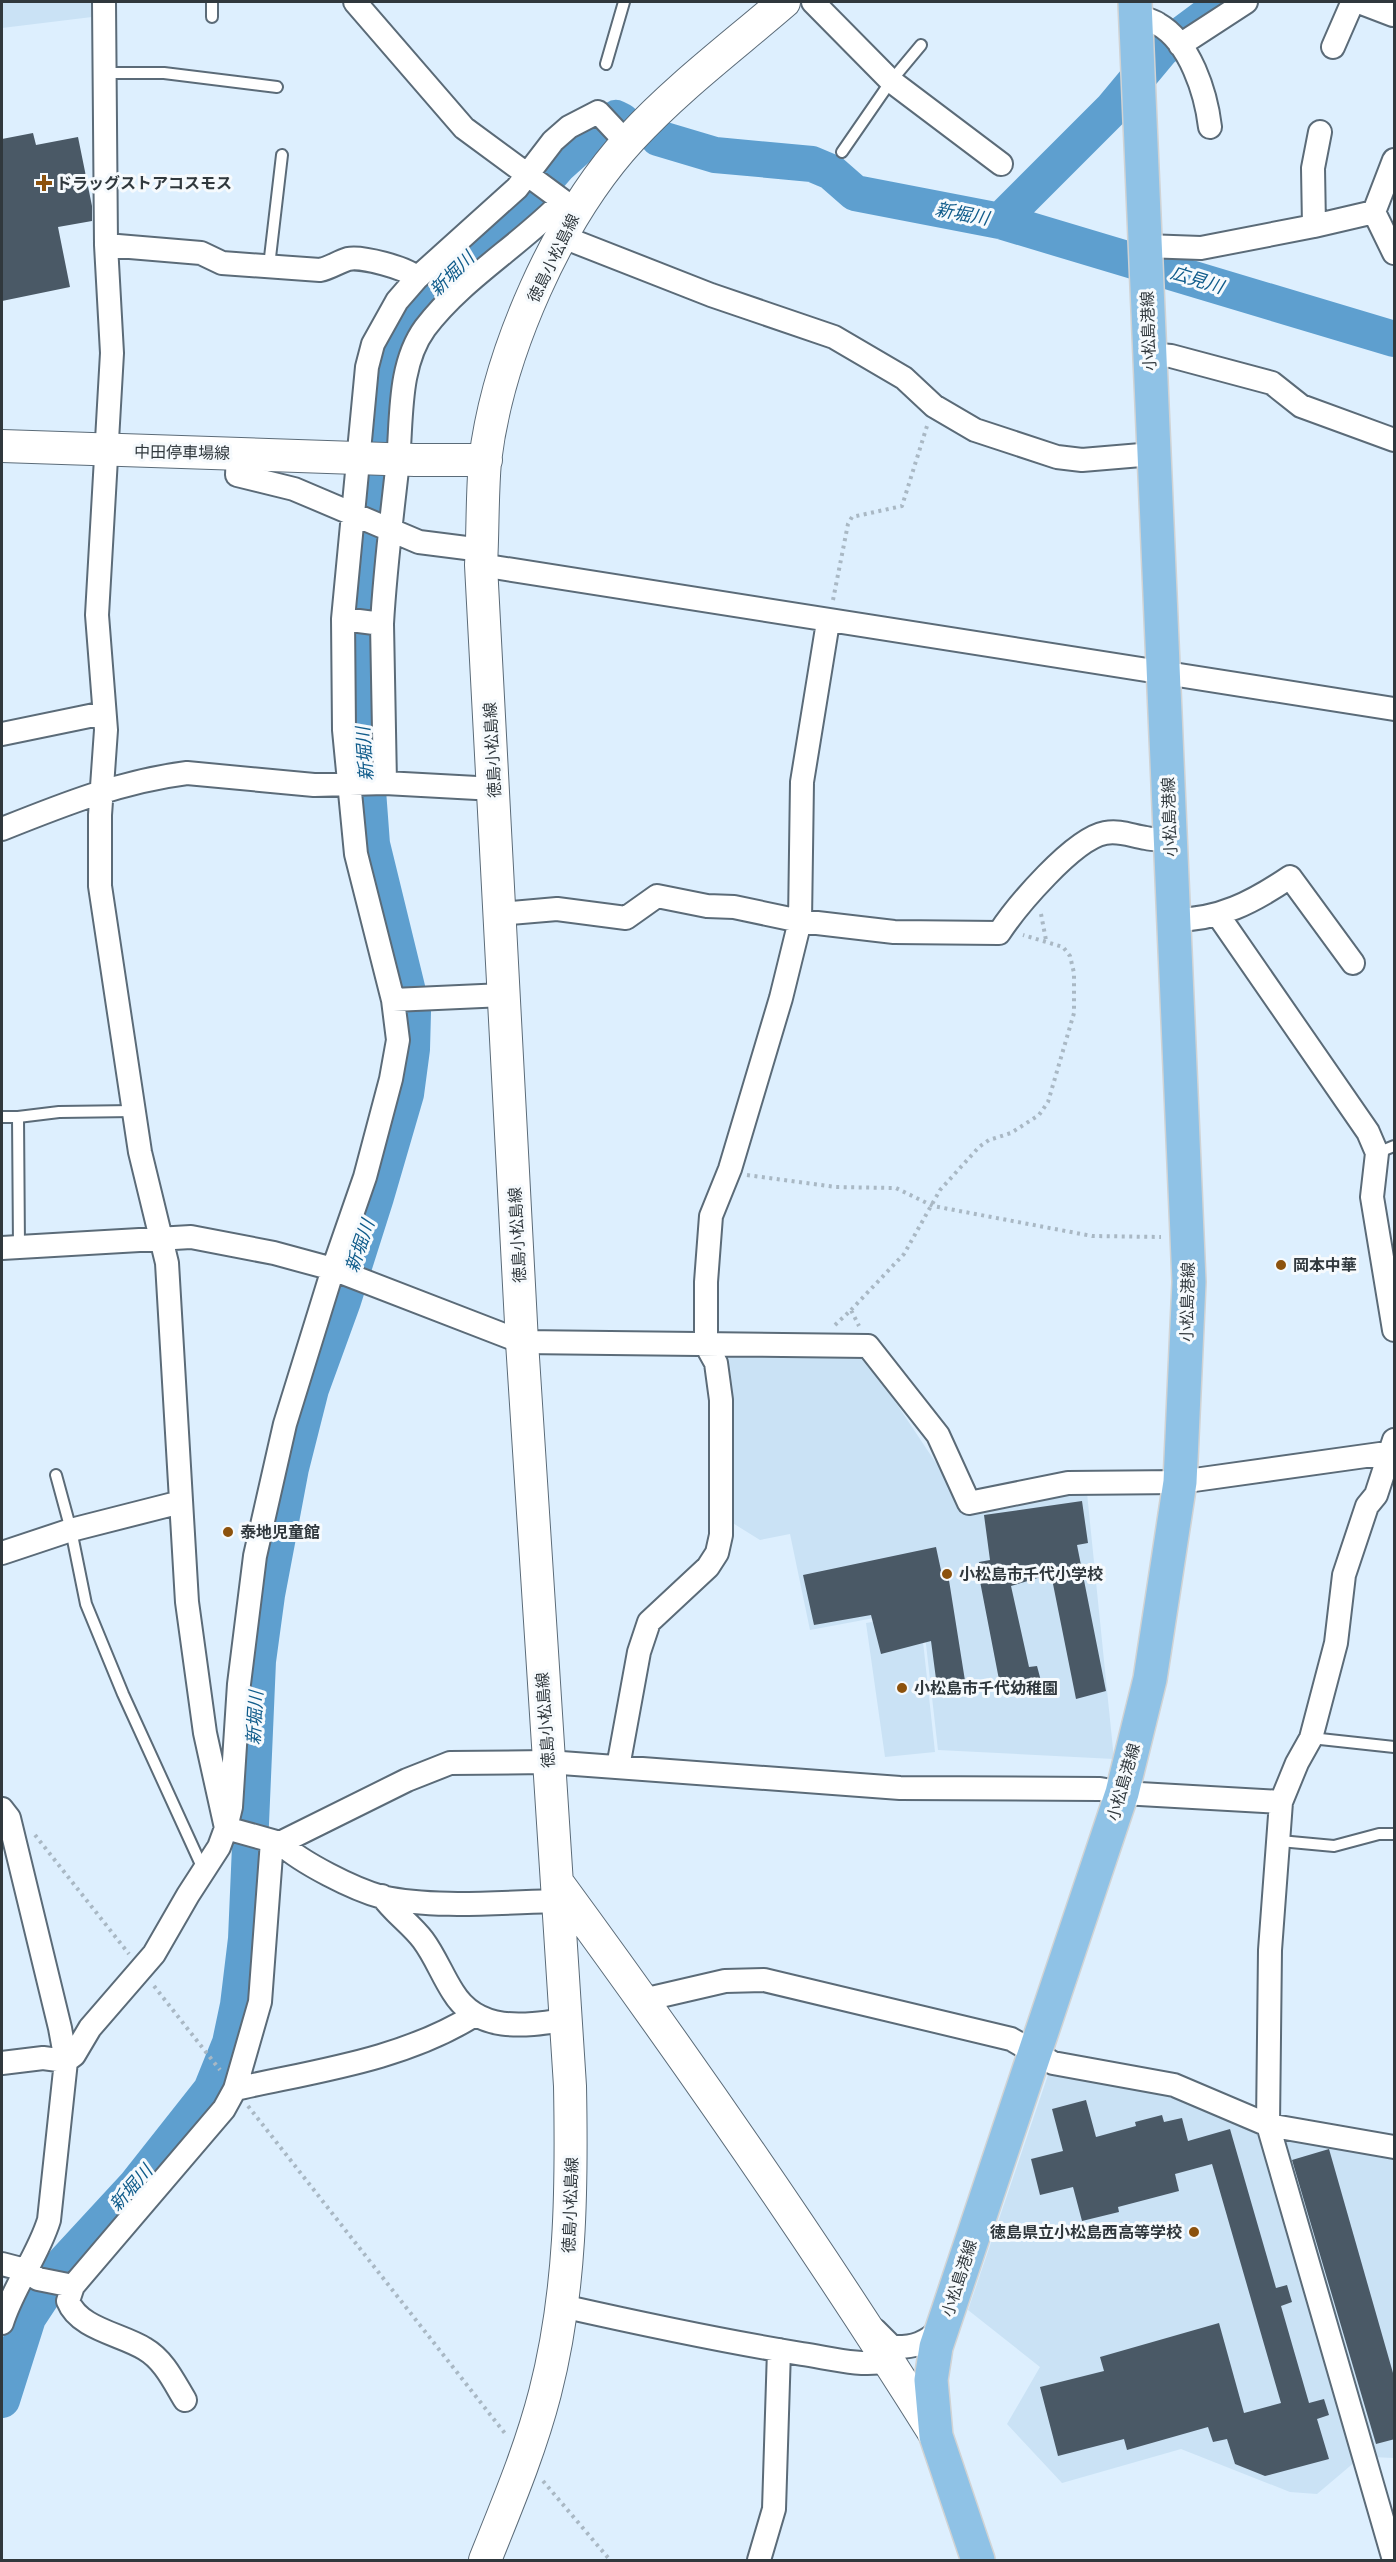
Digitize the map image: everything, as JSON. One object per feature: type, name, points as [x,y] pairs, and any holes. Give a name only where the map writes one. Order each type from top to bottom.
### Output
[{"type":"main road","name":"徳島小松島線","points":[[485,2560],[525,2458],[542,2404],[562,2306],[569,2255],[572,2162],[558,1891],[522,1342],[499,914],[495,789],[481,557],[486,460],[507,358],[564,211],[599,176],[615,131],[656,112],[784,2]]},
{"type":"main road","name":"小松島港線","points":[[978,2560],[936,2436],[931,2380],[943,2328],[1122,1793],[1150,1679],[1180,1482],[1189,1282],[1169,839],[1165,672],[1148,354],[1136,9]]},
{"type":"main road","name":"中田停車場線","points":[[2,446],[377,459],[486,460]]},
{"type":"main road","points":[[558,1891],[644,2000],[865,2321],[936,2436]]},
{"type":"street","points":[[104,2],[106,245],[112,353],[97,615],[105,713],[103,792],[100,815],[100,886],[134,1111],[168,1280],[187,1602],[205,1733],[231,1830]]},
{"type":"street","points":[[355,2],[464,128],[530,179],[564,211],[711,295],[834,337],[904,378],[933,406],[975,430],[1057,457],[1082,460],[1153,454]]},
{"type":"street","points":[[813,2],[891,81],[1001,164]]},
{"type":"street","points":[[1180,45],[1246,2]]},
{"type":"street","points":[[1333,47],[1349,3],[1393,15]]},
{"type":"street","points":[[1136,9],[1158,24],[1180,45],[1199,81],[1210,127]]},
{"type":"street","points":[[2,2062],[43,2058],[66,2061],[74,2055],[90,2028],[170,1930],[204,1869],[231,1830],[239,1684],[255,1556],[285,1424],[365,1177],[391,1079],[398,1040],[397,999],[356,854],[366,784],[363,622],[377,459],[367,367],[373,344],[397,301],[417,278],[530,179],[553,141],[569,127],[598,112],[615,131]]},
{"type":"street","points":[[1314,226],[1313,168],[1320,132]]},
{"type":"street","points":[[1395,160],[1374,212],[1395,253]]},
{"type":"street","points":[[366,784],[363,622],[377,459],[403,393],[409,362],[423,330],[445,305],[564,211]]},
{"type":"street","points":[[1145,258],[1314,226],[1374,212]]},
{"type":"street","points":[[106,245],[201,253],[222,263],[320,270],[334,267],[348,259],[397,266],[417,278]]},
{"type":"street","points":[[1148,354],[1171,356],[1272,383],[1300,406],[1395,440]]},
{"type":"street","points":[[238,453],[237,475],[294,489],[419,542],[481,557],[828,622],[1395,709]]},
{"type":"street","points":[[618,1767],[639,1652],[649,1622],[708,1567],[717,1552],[722,1535],[721,1400],[716,1363],[706,1344],[705,1282],[711,1216],[730,1169],[781,998],[800,921],[802,782],[828,622]]},
{"type":"street","points":[[2,734],[105,713]]},
{"type":"street","points":[[2,829],[131,782],[187,773],[314,785],[366,784],[495,789]]},
{"type":"street","points":[[499,914],[557,909],[626,918],[657,896],[707,906],[734,907],[800,921],[894,932],[999,933],[1017,905],[1036,889],[1052,868],[1103,833],[1121,832],[1146,838],[1169,839]]},
{"type":"street","points":[[1173,920],[1199,920],[1218,915],[1255,901],[1290,878],[1353,963]]},
{"type":"street","points":[[1218,915],[1368,1132],[1386,1150],[1372,1197],[1395,1330]]},
{"type":"street","points":[[397,999],[427,996],[504,995]]},
{"type":"street","points":[[10,1248],[191,1238],[274,1253],[336,1271],[522,1342],[868,1346],[938,1435],[969,1503],[1068,1484],[1180,1482],[1394,1448],[1376,1495],[1367,1506],[1344,1575],[1336,1643],[1311,1738],[1297,1763],[1281,1802],[1280,1841],[1270,1950],[1268,2125],[1394,2560]]},
{"type":"street","points":[[2,1552],[71,1530],[181,1502]]},
{"type":"street","points":[[273,1841],[450,1763],[548,1762],[900,1788],[1100,1789],[1122,1793],[1281,1802]]},
{"type":"street","points":[[2,1809],[9,1818],[66,2061],[49,2220],[32,2275],[2,2323]]},
{"type":"street","points":[[231,1830],[273,1841],[313,1866],[382,1896],[432,1902],[558,1891]]},
{"type":"street","points":[[185,2400],[166,2367],[146,2349],[77,2317],[68,2301],[70,2286],[224,2109],[235,2089],[260,2002],[273,1841]]},
{"type":"street","points":[[382,1896],[423,1940],[454,1995],[473,2016],[488,2021],[530,2025],[565,2020]]},
{"type":"street","points":[[644,2000],[725,1981],[764,1980],[1011,2038],[1053,2062],[1174,2085],[1268,2125],[1395,2146]]},
{"type":"street","points":[[235,2089],[392,2052],[452,2029],[473,2016]]},
{"type":"street","points":[[2,2264],[70,2286]]},
{"type":"street","points":[[562,2306],[649,2326],[778,2350],[871,2364],[888,2361]]},
{"type":"street","points":[[865,2321],[892,2347],[909,2348],[926,2343],[943,2328]]},
{"type":"street","points":[[759,2560],[774,2509],[778,2350]]},
{"type":"lane","points":[[212,2],[212,17]]},
{"type":"lane","points":[[606,64],[624,2]]},
{"type":"lane","points":[[842,152],[891,81],[921,45]]},
{"type":"lane","points":[[103,73],[165,73],[277,87]]},
{"type":"lane","points":[[269,266],[282,155]]},
{"type":"lane","points":[[2,1117],[59,1112],[134,1111]]},
{"type":"lane","points":[[10,1248],[18,1117]]},
{"type":"lane","points":[[56,1475],[71,1530],[86,1604],[123,1694],[204,1869]]},
{"type":"lane","points":[[1311,1738],[1395,1747]]},
{"type":"lane","points":[[1280,1841],[1334,1846],[1379,1834],[1395,1834]]},
{"type":"path","points":[[828,622],[848,524],[852,517],[902,506],[933,406]]},
{"type":"path","points":[[851,1310],[888,1268],[904,1254],[940,1190],[979,1147],[989,1140],[1011,1133],[1039,1115],[1048,1102],[1074,1013],[1074,973],[1070,956],[1063,947],[1027,936],[999,933]]},
{"type":"path","points":[[730,1169],[743,1174],[836,1187],[896,1188],[933,1206],[1092,1236],[1187,1237]]},
{"type":"path","points":[[31,1829],[213,2061]]},
{"type":"path","points":[[235,2089],[510,2439]]},
{"type":"path","points":[[541,2479],[610,2560]]},
{"type":"shaded area","points":[[2,2],[93,2],[92,17],[2,28]]},
{"type":"shaded area","name":"小松島市千代小学校","points":[[862,1352],[966,1508],[1087,1493],[1114,1759],[938,1750],[922,1609],[810,1630],[790,1534],[760,1540],[731,1522],[727,1354]]},
{"type":"shaded area","name":"小松島市千代幼稚園","points":[[920,1614],[935,1752],[885,1757],[866,1623]]},
{"type":"shaded area","name":"徳島県立小松島西高等学校","points":[[1048,2075],[1167,2093],[1304,2143],[1394,2155],[1394,2458],[1372,2457],[1356,2461],[1317,2494],[1290,2492],[1181,2449],[1062,2483],[1007,2424],[1040,2367],[968,2310]]},
{"type":"building","name":"ドラッグストアコスモス","points":[[33,133],[36,145],[78,137],[92,206],[92,221],[58,227],[70,287],[2,301],[2,139]]},
{"type":"building","points":[[1082,1501],[1088,1543],[1077,1545],[1106,1691],[1076,1699],[1051,1574],[1011,1586],[1029,1667],[1037,1666],[1041,1681],[1001,1690],[978,1571],[979,1562],[990,1560],[984,1515]]},
{"type":"building","points":[[936,1547],[942,1575],[948,1574],[966,1687],[938,1694],[931,1641],[881,1654],[871,1615],[814,1625],[803,1575]]},
{"type":"building","points":[[1086,2100],[1096,2137],[1136,2126],[1135,2122],[1162,2115],[1164,2122],[1182,2118],[1188,2141],[1230,2129],[1276,2288],[1287,2285],[1292,2302],[1281,2306],[1309,2403],[1324,2399],[1329,2415],[1317,2419],[1329,2459],[1265,2476],[1235,2464],[1227,2439],[1213,2442],[1208,2427],[1127,2450],[1124,2439],[1058,2456],[1040,2387],[1104,2371],[1100,2357],[1219,2323],[1244,2413],[1281,2403],[1212,2164],[1175,2174],[1179,2191],[1118,2207],[1119,2212],[1082,2221],[1073,2187],[1040,2195],[1031,2159],[1063,2151],[1052,2109]]},
{"type":"building","points":[[1329,2149],[1395,2380],[1395,2439],[1376,2444],[1292,2160]]},
{"type":"waterway","name":"新堀川","points":[[1000,221],[1112,109],[1162,49],[1225,2]]},
{"type":"waterway","name":"新堀川","points":[[2,2400],[28,2318],[64,2263],[136,2185],[211,2090],[230,2043],[238,2005],[246,1939],[258,1661],[267,1595],[291,1468],[311,1389],[343,1301],[376,1197],[406,1094],[412,1049],[413,1012],[372,844],[360,683],[365,569],[386,373],[400,331],[433,292],[526,203],[559,165],[597,131],[616,118],[622,121]]},
{"type":"waterway","name":"広見川","points":[[658,138],[715,155],[812,164],[831,172],[855,193],[1000,221],[1394,339]]},
{"type":"place","name":"ドラッグストアコスモス","points":[[44,183]]},
{"type":"place","name":"岡本中華","points":[[1281,1265]]},
{"type":"place","name":"泰地児童館","points":[[228,1532]]},
{"type":"place","name":"小松島市千代小学校","points":[[947,1574]]},
{"type":"place","name":"小松島市千代幼稚園","points":[[902,1688]]},
{"type":"place","name":"徳島県立小松島西高等学校","points":[[1194,2232]]}]
